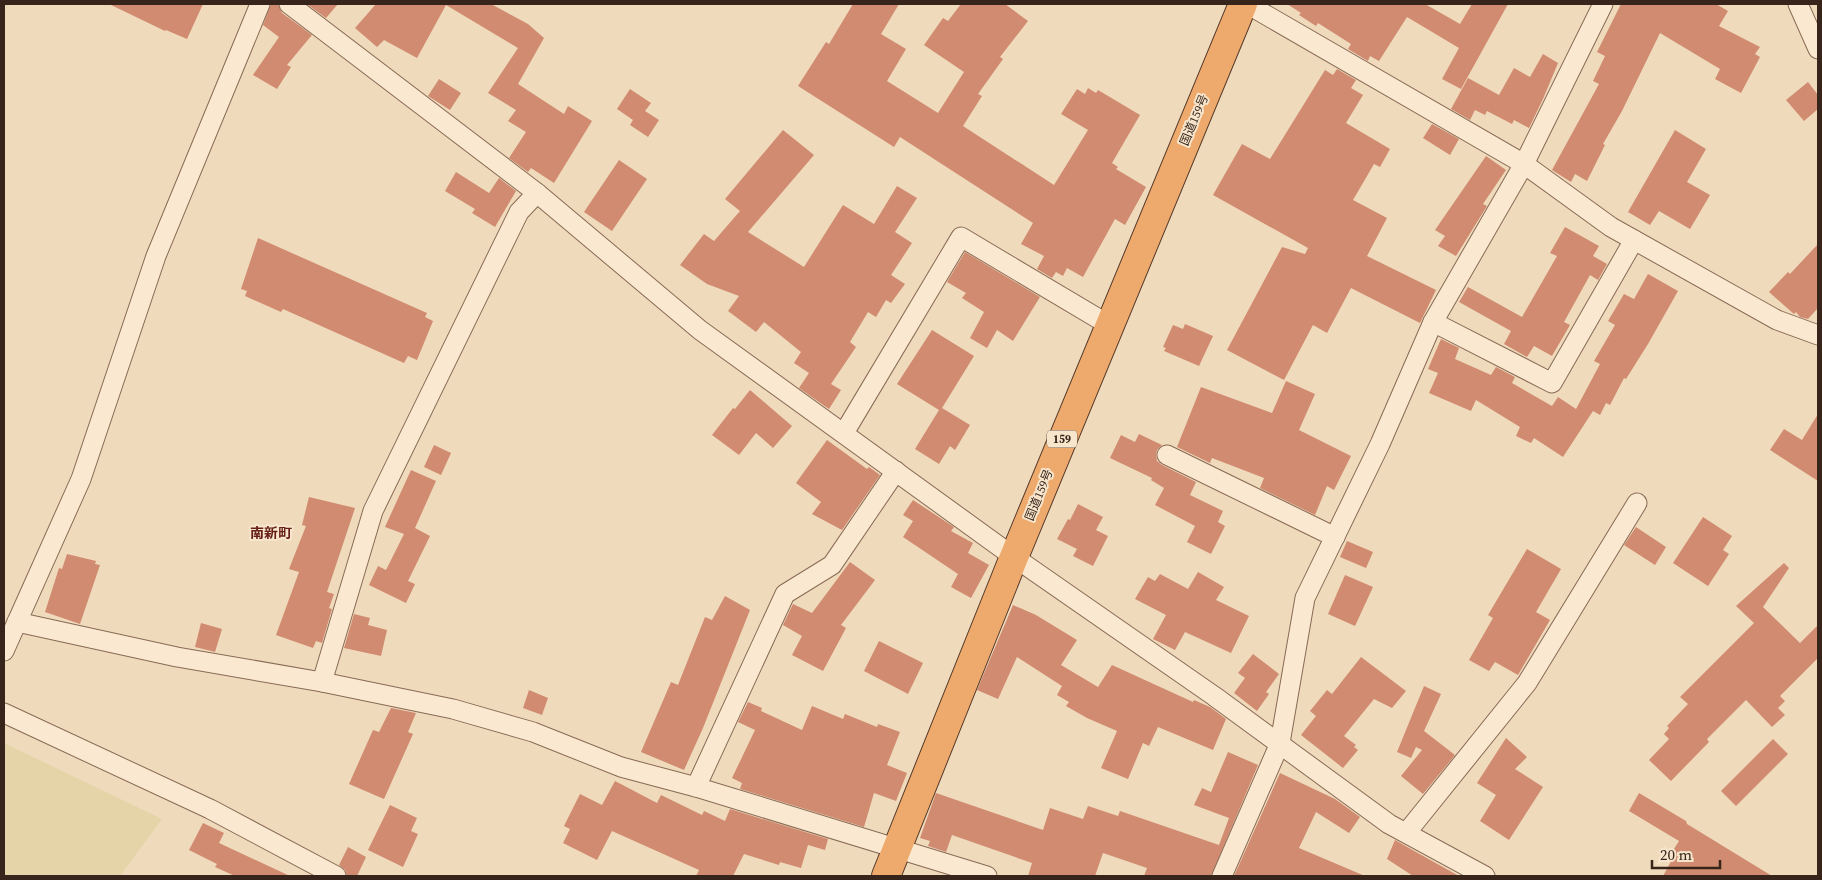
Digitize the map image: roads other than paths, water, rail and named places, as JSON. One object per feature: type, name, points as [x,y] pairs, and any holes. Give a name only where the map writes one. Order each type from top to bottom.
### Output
[{"type":"highway","name":"国道159号","points":[[886,876],[1014,557],[1242,4]]},
{"type":"street","points":[[4,650],[81,479],[156,256],[260,4]]},
{"type":"street","points":[[289,4],[537,194],[700,330],[1014,557],[1280,743],[1389,824],[1407,832],[1485,876]]},
{"type":"street","points":[[1246,4],[1524,164],[1611,227],[1777,320],[1818,335]]},
{"type":"street","points":[[1222,876],[1280,743],[1305,598],[1380,444],[1433,322],[1524,164],[1604,4]]},
{"type":"street","points":[[1798,4],[1818,49]]},
{"type":"street","points":[[322,682],[373,511],[519,212],[537,194]]},
{"type":"street","points":[[844,433],[960,237],[1109,325]]},
{"type":"street","points":[[1433,322],[1552,383],[1634,240]]},
{"type":"street","points":[[1167,455],[1335,537]]},
{"type":"street","points":[[696,787],[784,594],[832,565],[896,471]]},
{"type":"street","points":[[1407,832],[1527,683],[1637,503]]},
{"type":"street","points":[[17,622],[177,656],[322,682],[453,709],[533,732],[621,767],[696,787],[987,876]]},
{"type":"street","points":[[4,713],[210,809],[336,876]]},
{"type":"district","name":"南新町","points":[[271,533]]}]
